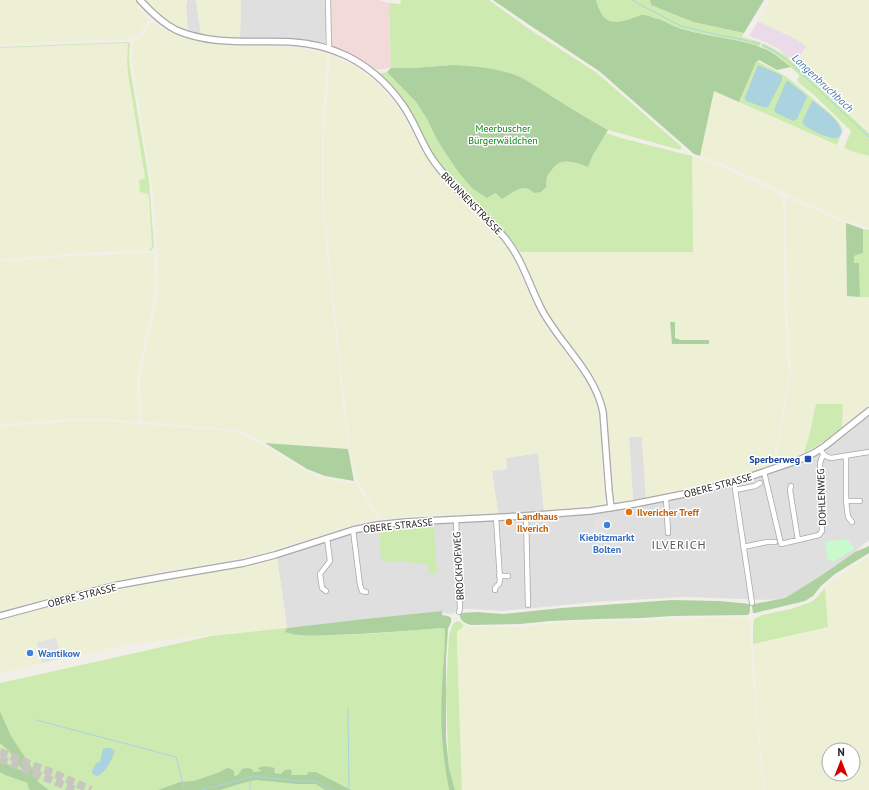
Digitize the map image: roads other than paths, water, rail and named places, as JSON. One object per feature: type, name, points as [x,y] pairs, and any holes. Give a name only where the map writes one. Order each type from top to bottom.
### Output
[{"type":"street","name":"BRUNNENSTRASSE","points":[[140,0],[154,15],[176,29],[188,34],[220,40],[293,42],[329,49],[347,56],[361,64],[374,73],[392,91],[411,118],[431,157],[444,174],[451,183],[497,228],[510,244],[520,260],[543,312],[590,379],[597,392],[602,404],[604,418],[611,508]]},
{"type":"street","points":[[328,0],[329,49]]},
{"type":"street","name":"OBERE STRASSE","points":[[0,616],[118,585],[244,563],[275,555],[353,530],[372,526],[393,523],[564,513],[611,508],[694,492],[734,482],[799,460],[820,449],[869,411]]},
{"type":"street","points":[[820,449],[824,455],[831,458],[869,452]]},
{"type":"street","name":"DOHLENWEG","points":[[798,540],[819,535],[822,531],[820,463],[824,455]]},
{"type":"street","points":[[846,456],[846,501],[848,517],[852,522]]},
{"type":"street","points":[[764,472],[781,544],[798,540],[790,490],[791,486]]},
{"type":"street","points":[[734,482],[752,603]]},
{"type":"street","points":[[735,490],[755,486],[760,483]]},
{"type":"street","points":[[666,498],[668,532]]},
{"type":"street","points":[[846,501],[860,501]]},
{"type":"street","points":[[526,515],[528,605]]},
{"type":"street","points":[[494,590],[499,584],[496,517]]},
{"type":"street","name":"BROCKHOFWEG","points":[[456,519],[459,612]]},
{"type":"street","points":[[353,530],[360,585],[362,591],[366,592]]},
{"type":"street","points":[[326,591],[322,588],[320,574],[330,562],[327,538]]},
{"type":"street","points":[[743,547],[767,542],[775,542]]},
{"type":"street","points":[[499,576],[508,576]]},
{"type":"water","points":[[758,65],[781,75],[782,77],[782,80],[768,107],[746,101],[745,97]]},
{"type":"water","points":[[788,81],[807,97],[797,119],[793,121],[776,113],[774,110],[786,82]]},
{"type":"water","points":[[812,101],[836,120],[841,130],[841,134],[837,138],[824,135],[805,125],[803,120]]},
{"type":"water","points":[[110,748],[115,751],[106,769],[97,776],[93,774],[92,771],[96,763],[100,762],[103,749]]},
{"type":"waterway","name":"Langenbruchbach","points":[[633,0],[681,26],[760,44]]},
{"type":"waterway","name":"Langenbruchbach","points":[[762,45],[787,60],[869,137]]},
{"type":"waterway","points":[[348,708],[349,790]]},
{"type":"waterway","points":[[36,720],[176,757],[184,788]]},
{"type":"waterway","points":[[202,790],[253,776],[298,781],[316,781],[332,790]]},
{"type":"waterway","points":[[250,777],[250,790]]},
{"type":"tunnel","points":[[0,752],[91,790]]},
{"type":"tunnel","points":[[0,759],[76,790]]},
{"type":"place","name":"Sperberweg","points":[[808,459]]},
{"type":"place","name":"Ilvericher Treff","points":[[629,512]]},
{"type":"place","name":"Landhaus Ilverich","points":[[509,522]]},
{"type":"place","name":"Kiebitzmarkt Bolten","points":[[607,525]]},
{"type":"place","name":"Wantikow","points":[[30,653]]},
{"type":"district","name":"ILVERICH","points":[[679,545]]},
{"type":"park label","name":"Meerbuscher Bürgerwäldchen","points":[[503,134]]}]
